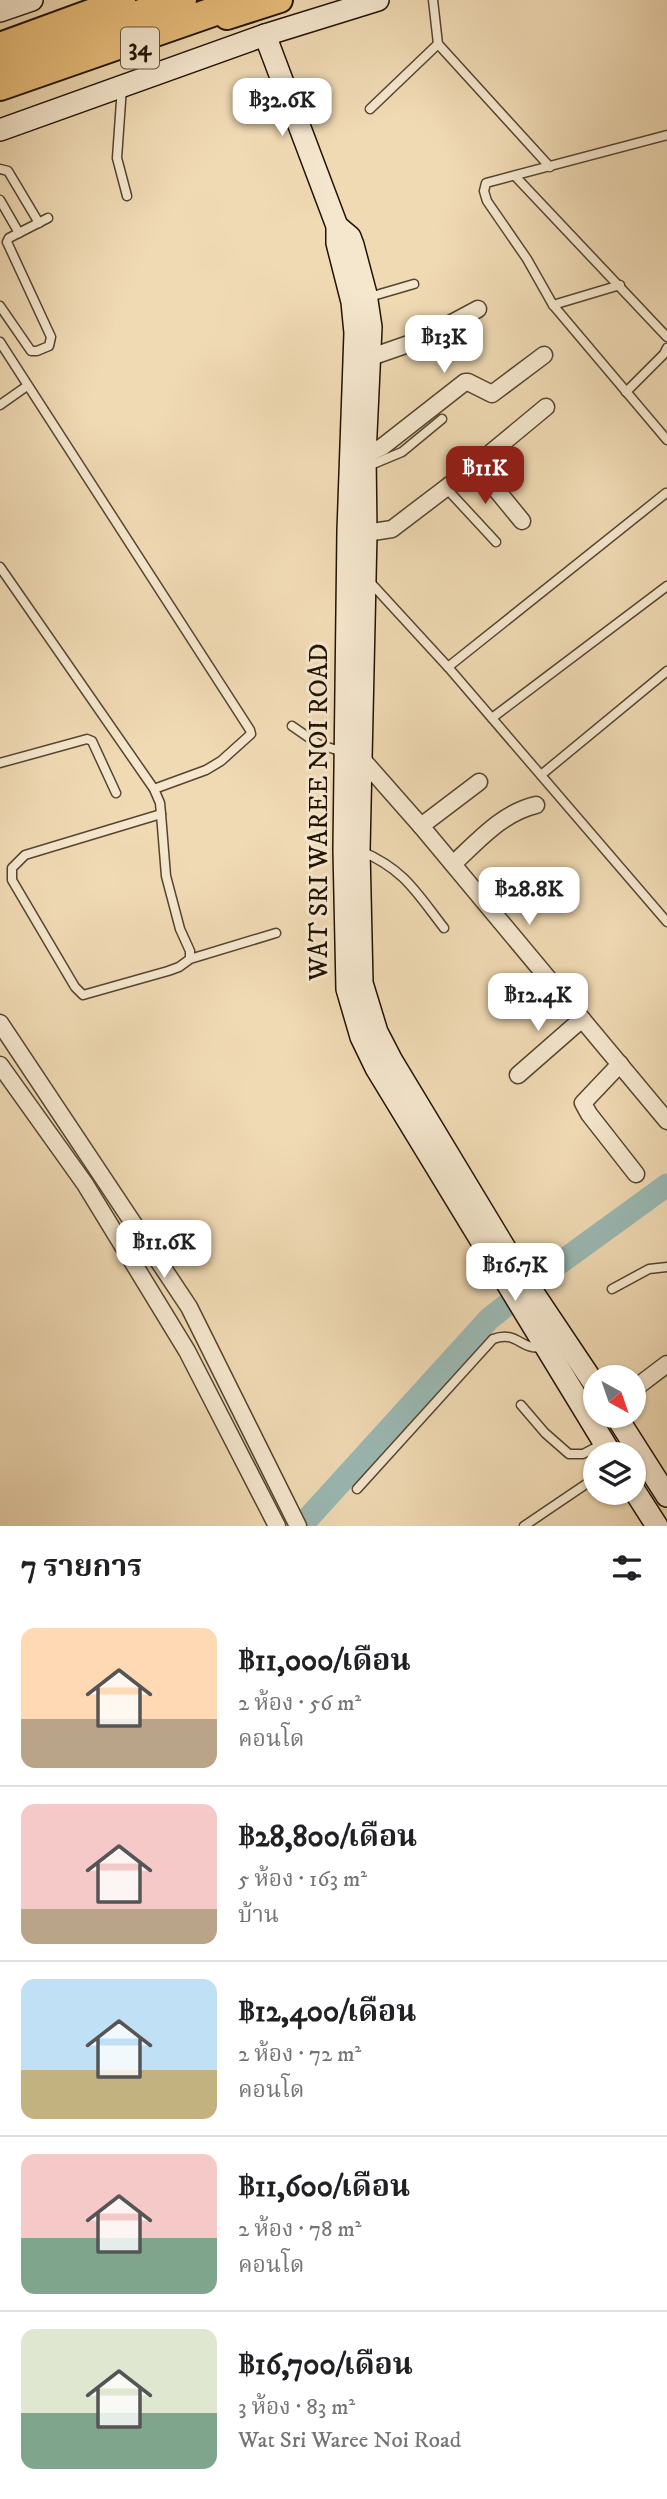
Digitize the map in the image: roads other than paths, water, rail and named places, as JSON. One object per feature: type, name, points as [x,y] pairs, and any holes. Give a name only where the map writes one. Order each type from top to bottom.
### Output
[{"type":"highway","name":"34","points":[[0,45],[124,0]]},
{"type":"highway","points":[[0,62],[182,0]]},
{"type":"highway","points":[[0,86],[247,0]]},
{"type":"highway","name":"34","points":[[0,97],[280,0]]},
{"type":"main road","points":[[0,11],[32,0]]},
{"type":"main road","name":"34","points":[[0,130],[265,35],[378,0]]},
{"type":"main road","name":"WAT SRI WAREE NOI ROAD","points":[[265,35],[337,226],[337,243],[352,302],[355,333],[348,531],[362,983],[377,1032],[513,1277]]},
{"type":"main road","name":"WAT SRI WAREE NOI ROAD","points":[[337,226],[350,237],[371,327],[365,461],[365,577],[354,756],[344,850],[347,989],[351,1012],[376,1068],[538,1316],[583,1370]]},
{"type":"main road","name":"WAT SRI WAREE NOI ROAD","points":[[538,1316],[546,1346],[603,1442]]},
{"type":"main road","points":[[624,1428],[667,1496]]},
{"type":"main road","points":[[644,1505],[657,1526]]},
{"type":"street","points":[[371,357],[420,340],[478,309]]},
{"type":"street","points":[[365,461],[465,382],[492,394],[544,355]]},
{"type":"street","points":[[366,533],[392,529],[546,407]]},
{"type":"street","points":[[475,465],[522,521]]},
{"type":"street","points":[[354,756],[421,826],[667,1121]]},
{"type":"street","points":[[421,826],[479,782]]},
{"type":"street","points":[[453,864],[518,809],[536,805]]},
{"type":"street","points":[[518,1075],[582,1018]]},
{"type":"street","points":[[0,1023],[189,1307],[296,1522]]},
{"type":"street","points":[[620,1064],[583,1103],[636,1174]]},
{"type":"street","points":[[0,1065],[85,1184],[187,1351],[278,1526]]},
{"type":"street","points":[[85,1184],[101,1174]]},
{"type":"street","points":[[646,1380],[667,1364]]},
{"type":"lane","points":[[433,0],[438,44],[550,167]]},
{"type":"lane","points":[[370,109],[438,44]]},
{"type":"lane","points":[[122,87],[117,158],[127,196]]},
{"type":"lane","points":[[667,135],[486,183],[484,191],[487,201],[527,259],[553,305],[667,440]]},
{"type":"lane","points":[[0,169],[8,171],[39,223]]},
{"type":"lane","points":[[515,176],[667,337]]},
{"type":"lane","points":[[0,200],[19,233]]},
{"type":"lane","points":[[0,306],[31,351],[49,346],[51,337],[8,246],[9,238],[48,218]]},
{"type":"lane","points":[[366,298],[414,284]]},
{"type":"lane","points":[[553,305],[620,285]]},
{"type":"lane","points":[[0,342],[250,730],[251,734],[221,761],[206,770],[154,789]]},
{"type":"lane","points":[[626,392],[667,348]]},
{"type":"lane","points":[[0,405],[27,386]]},
{"type":"lane","points":[[365,461],[402,452],[442,419]]},
{"type":"lane","points":[[446,488],[496,542]]},
{"type":"lane","points":[[448,667],[666,493]]},
{"type":"lane","points":[[0,567],[154,789],[160,803],[166,876],[180,929],[190,951],[190,959]]},
{"type":"lane","points":[[365,577],[448,667],[667,922]]},
{"type":"lane","points":[[492,718],[667,586]]},
{"type":"lane","points":[[541,775],[667,671]]},
{"type":"lane","points":[[292,726],[318,744],[354,756]]},
{"type":"lane","points":[[0,763],[88,739],[92,741],[116,793]]},
{"type":"lane","points":[[160,814],[25,855],[12,868],[12,880],[78,992],[83,995],[180,967],[190,959],[276,933]]},
{"type":"lane","points":[[359,850],[386,862],[407,879],[444,928]]},
{"type":"lane","points":[[612,1289],[649,1269],[667,1267]]},
{"type":"lane","points":[[357,1489],[492,1339],[510,1336],[531,1348],[546,1346]]},
{"type":"lane","points":[[521,1405],[545,1433],[569,1454],[583,1454]]},
{"type":"lane","points":[[524,1526],[583,1486]]},
{"type":"waterway","points":[[301,1526],[489,1319],[557,1265],[667,1185]]}]
